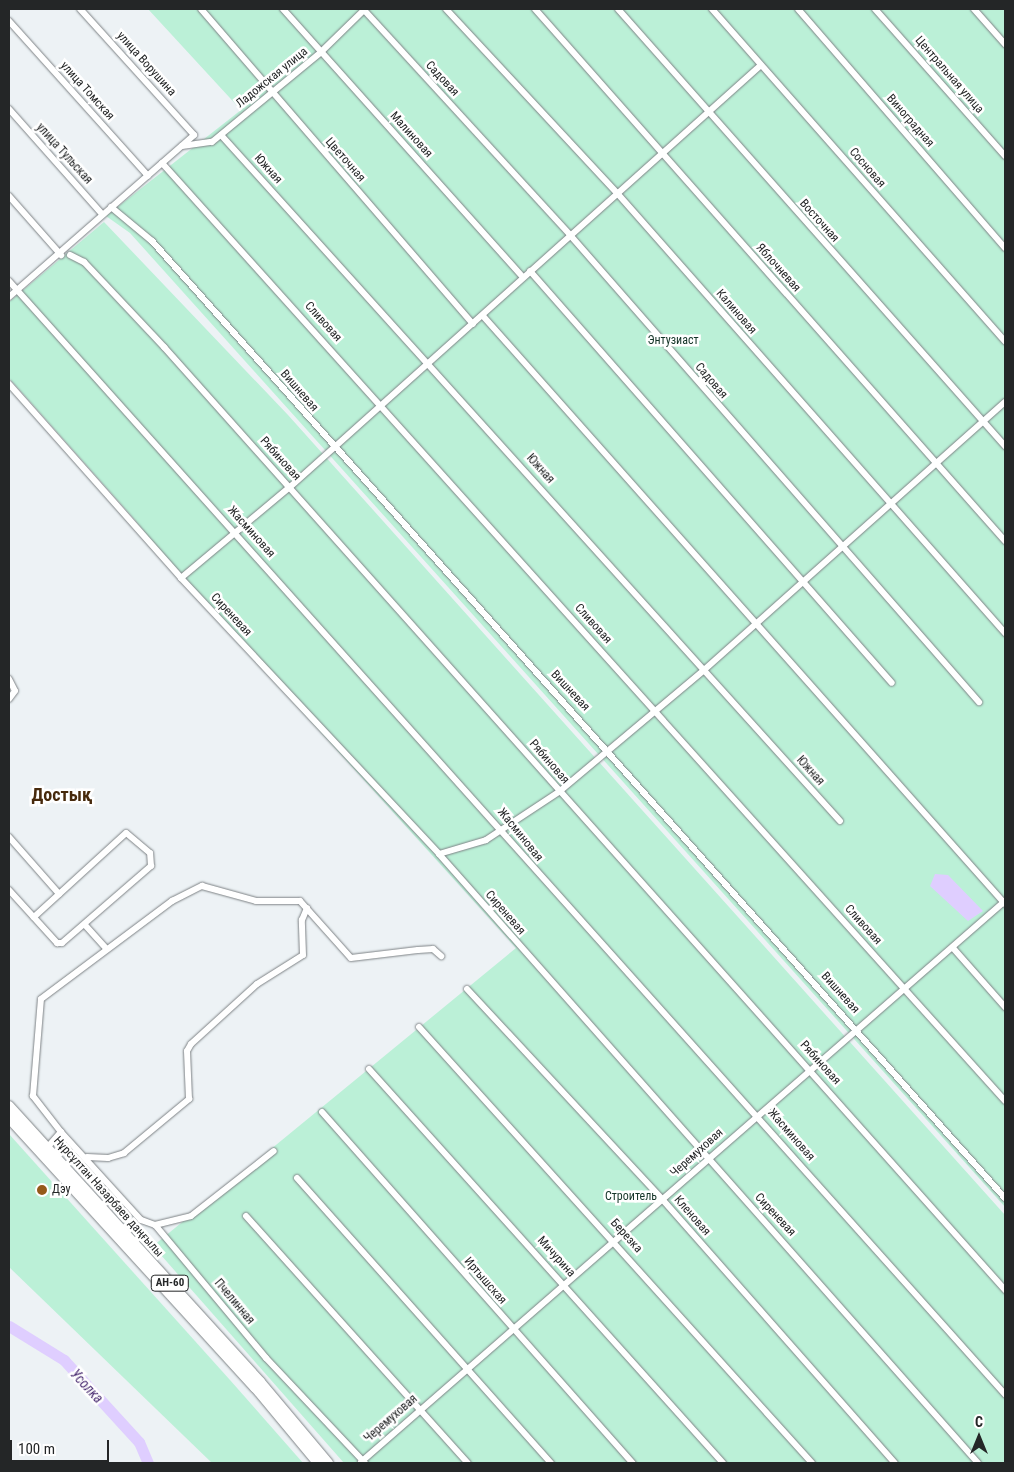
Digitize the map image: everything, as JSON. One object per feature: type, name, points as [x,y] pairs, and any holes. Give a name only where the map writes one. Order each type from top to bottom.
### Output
[{"type":"main road","name":"Нұрсұлтан Назарбаев даңғылы","points":[[9,1106],[44,1151],[255,1387],[318,1463]]},
{"type":"main road","name":"Нұрсұлтан Назарбаев даңғылы","points":[[9,1118],[44,1151],[260,1382],[328,1463]]},
{"type":"street","name":"улица Ворушина","points":[[80,9],[194,135],[182,146]]},
{"type":"street","name":"Цветочная","points":[[202,9],[473,324]]},
{"type":"street","name":"Малиновая","points":[[283,9],[523,277]]},
{"type":"street","name":"Калиновая","points":[[446,9],[617,193],[890,505],[1005,633]]},
{"type":"street","name":"Яблочневая","points":[[535,9],[1005,541]]},
{"type":"street","name":"Восточная","points":[[618,9],[1005,446]]},
{"type":"street","name":"Сосновая","points":[[712,9],[1005,341]]},
{"type":"street","name":"Виноградная","points":[[798,9],[1005,248]]},
{"type":"street","name":"Центральная улица","points":[[875,9],[1005,156]]},
{"type":"street","points":[[974,9],[1005,44]]},
{"type":"street","name":"Ладожская улица","points":[[182,146],[212,142],[321,52],[364,10]]},
{"type":"street","name":"Садовая","points":[[364,10],[570,235],[979,702]]},
{"type":"street","name":"улица Томская","points":[[9,21],[148,176]]},
{"type":"street","points":[[181,578],[290,487],[380,402],[483,316],[523,277],[617,193],[663,155],[761,65]]},
{"type":"street","name":"улица Тульская","points":[[9,109],[102,214]]},
{"type":"street","name":"Южная","points":[[221,135],[428,361],[840,821]]},
{"type":"street","points":[[9,297],[61,255],[102,214],[182,146]]},
{"type":"street","name":"Сливовая","points":[[162,164],[380,402],[1005,1101]]},
{"type":"street","points":[[9,196],[61,255]]},
{"type":"street","name":"Вишневая","points":[[110,207],[152,241],[332,447],[609,750],[1005,1198]]},
{"type":"street","name":"Рябиновая","points":[[70,254],[84,262],[290,487],[1005,1290]]},
{"type":"street","points":[[530,271],[802,583],[892,683]]},
{"type":"street","name":"Жасминовая","points":[[9,281],[503,830],[532,868],[758,1114],[1005,1394]]},
{"type":"street","points":[[483,316],[754,625],[1005,902]]},
{"type":"street","name":"Сиреневая","points":[[9,384],[181,578],[439,854],[978,1463]]},
{"type":"street","points":[[439,854],[486,840],[560,791],[704,670],[1005,402]]},
{"type":"street","points":[[9,680],[15,691],[9,699]]},
{"type":"street","points":[[9,890],[57,943],[86,925],[151,866],[150,853],[126,832],[34,917]]},
{"type":"street","points":[[9,837],[59,894]]},
{"type":"street","points":[[86,925],[106,948],[172,901],[202,886],[256,900],[294,900],[308,908],[351,958],[433,949],[441,956]]},
{"type":"street","name":"Черемуховая","points":[[362,1462],[707,1158],[1005,902]]},
{"type":"street","points":[[87,1157],[108,1158],[124,1153],[189,1099],[186,1051],[191,1044],[257,984],[303,955],[302,920],[308,908]]},
{"type":"street","name":"Пчелинная","points":[[106,948],[41,999],[31,1090],[61,1132],[87,1157],[141,1220],[155,1225],[266,1358],[362,1462]]},
{"type":"street","points":[[953,948],[1005,1007]]},
{"type":"street","name":"Кленовая","points":[[467,989],[662,1199],[895,1463]]},
{"type":"street","name":"Березка","points":[[419,1027],[615,1240],[812,1463]]},
{"type":"street","name":"Мичурина","points":[[368,1069],[564,1283],[723,1463]]},
{"type":"street","name":"Иртышская","points":[[322,1112],[512,1329],[633,1463]]},
{"type":"street","points":[[44,1151],[61,1132]]},
{"type":"street","points":[[155,1225],[191,1216],[274,1151]]},
{"type":"street","points":[[297,1178],[550,1463]]},
{"type":"street","points":[[246,1216],[468,1463]]},
{"type":"green space","name":"Энтузиаст","points":[[148,9],[1005,9],[1005,1207],[130,233],[106,216],[241,110]]},
{"type":"green space","name":"Строитель","points":[[104,222],[288,415],[1005,1215],[1005,1463],[344,1463],[153,1246],[516,948],[181,578],[135,520],[9,378],[9,302]]},
{"type":"green space","points":[[9,1134],[303,1463],[212,1463],[9,1267]]},
{"type":"shaded area","points":[[935,874],[948,875],[983,911],[968,921],[930,886]]},
{"type":"waterway","name":"Усолка","points":[[9,1326],[64,1360],[139,1442],[148,1463]]},
{"type":"place","name":"Дэу","points":[[42,1190]]},
{"type":"district","name":"Достық","points":[[62,795]]}]
